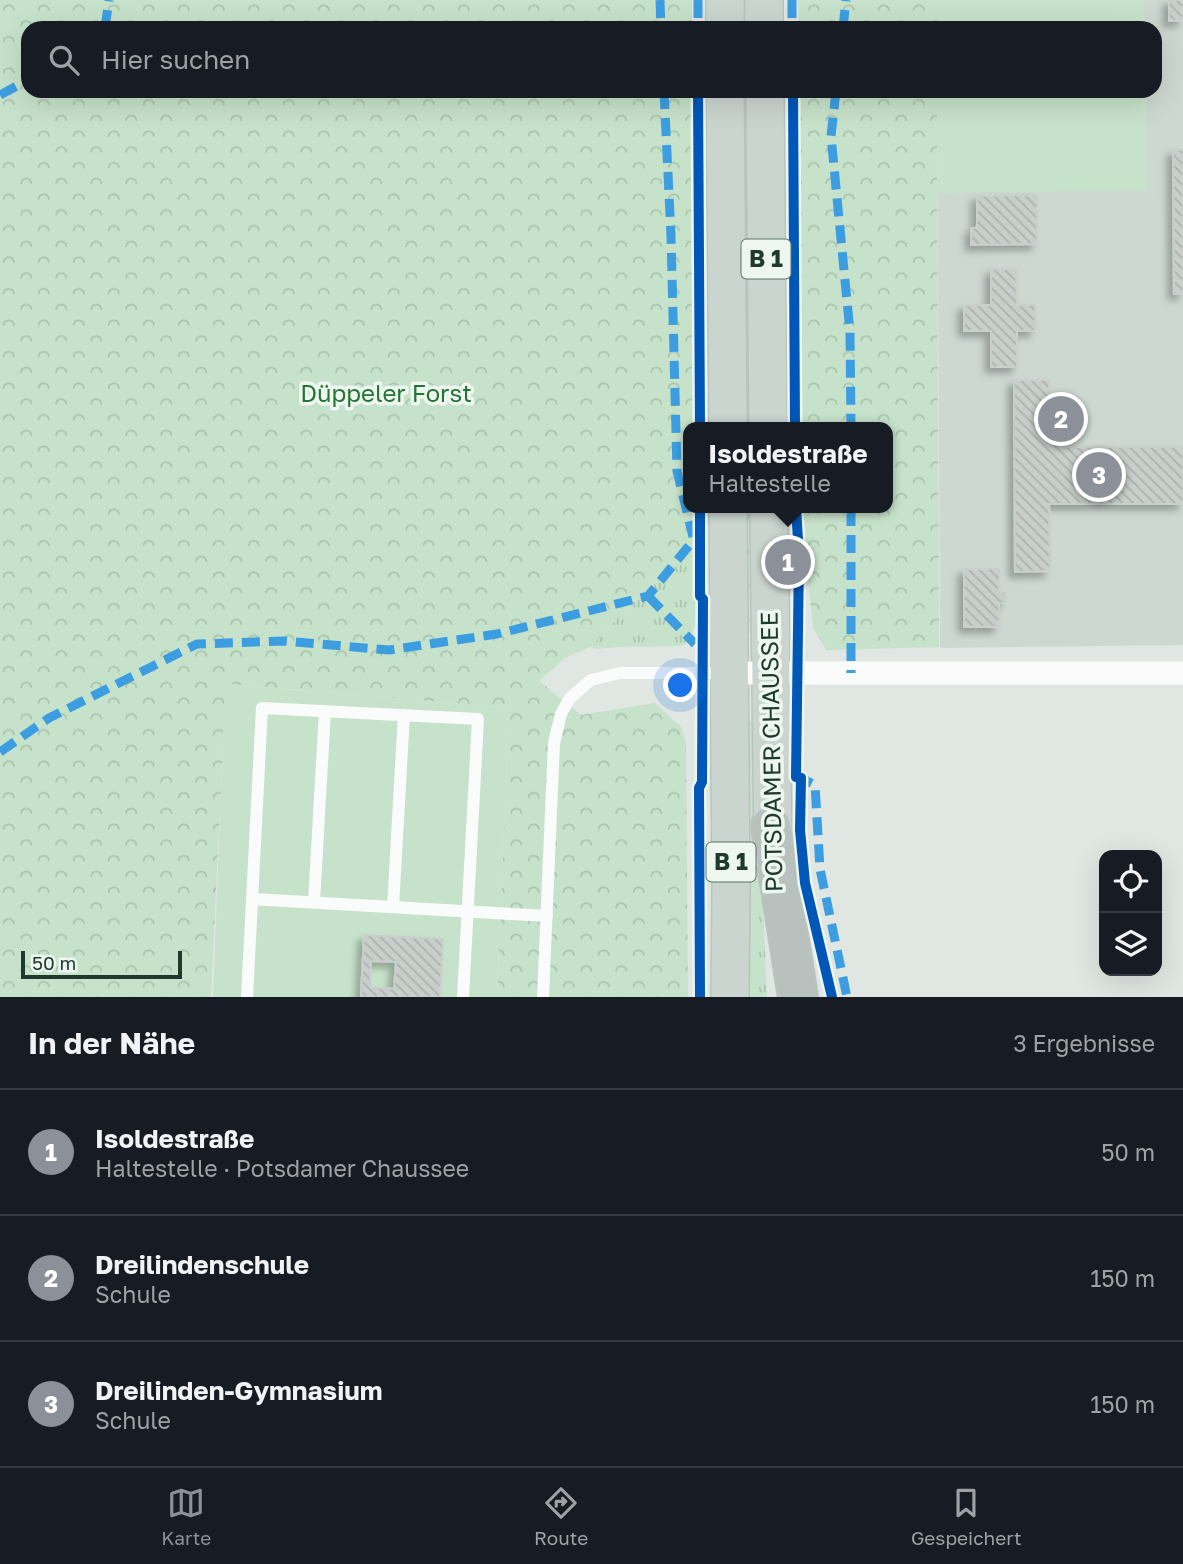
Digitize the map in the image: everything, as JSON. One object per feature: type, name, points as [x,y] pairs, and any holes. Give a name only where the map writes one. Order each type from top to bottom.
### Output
[{"type":"highway","points":[[771,826],[798,997]]},
{"type":"main road","points":[[725,0],[725,21]]},
{"type":"main road","points":[[764,0],[764,21]]},
{"type":"main road","name":"B 1","points":[[725,98],[728,422]]},
{"type":"main road","name":"B 1","points":[[765,98],[768,422]]},
{"type":"main road","name":"POTSDAMER CHAUSSEE","points":[[728,513],[730,997]]},
{"type":"main road","name":"POTSDAMER CHAUSSEE","points":[[769,513],[771,826],[780,997]]},
{"type":"street","points":[[729,673],[1183,673]]},
{"type":"lane","points":[[543,997],[554,743],[561,714],[570,698],[591,680],[620,673],[729,673]]},
{"type":"lane","points":[[247,997],[262,708],[478,719],[463,997]]},
{"type":"lane","points":[[314,902],[325,711]]},
{"type":"lane","points":[[393,907],[404,715]]},
{"type":"lane","points":[[252,899],[547,916]]},
{"type":"shaded area","points":[[936,0],[1183,0],[1183,645],[940,648],[937,98],[1162,98],[1162,21],[937,21]]},
{"type":"green space","name":"Düppeler Forst","points":[[0,0],[692,0],[692,21],[21,21],[21,98],[693,98],[696,422],[683,422],[683,513],[696,513],[696,521],[679,554],[590,647],[565,658],[539,681],[581,715],[655,703],[681,727],[686,743],[688,997],[497,997],[509,708],[226,684],[211,997],[0,997]]},
{"type":"green space","points":[[798,0],[937,0],[937,21],[799,21]]},
{"type":"green space","points":[[936,0],[1144,0],[1145,21],[937,21]]},
{"type":"green space","points":[[736,98],[755,98],[757,422],[738,422]]},
{"type":"green space","points":[[799,98],[937,98],[939,647],[826,650],[813,628],[802,513],[893,513],[893,422],[802,422]]},
{"type":"green space","points":[[937,98],[1146,98],[1147,190],[938,193]]},
{"type":"green space","points":[[739,513],[758,513],[759,633],[740,633]]},
{"type":"green space","points":[[696,521],[696,624],[686,644],[598,649],[590,647],[679,554]]},
{"type":"green space","points":[[225,684],[509,708],[497,997],[213,997]]},
{"type":"green space","points":[[740,721],[759,721],[767,997],[743,997]]},
{"type":"building","points":[[1169,0],[1183,0],[1183,20],[1169,21]]},
{"type":"building","points":[[1173,150],[1183,150],[1183,294],[1174,294]]},
{"type":"building","points":[[1037,195],[1037,244],[971,245],[971,228],[976,228],[977,225],[977,196]]},
{"type":"building","points":[[991,269],[1016,269],[1017,305],[1035,305],[1035,331],[1017,331],[1017,367],[991,367],[991,331],[964,331],[964,305],[991,305]]},
{"type":"building","points":[[1014,380],[1049,380],[1049,443],[1065,443],[1065,447],[1183,447],[1183,504],[1049,504],[1050,571],[1015,572]]},
{"type":"building","points":[[964,569],[999,569],[999,593],[1005,593],[1005,603],[999,603],[999,627],[964,627]]},
{"type":"building","points":[[364,935],[443,939],[440,997],[361,997]],"holes":[[[371,961],[396,962],[394,989],[370,987]]]},
{"type":"marked path","points":[[106,21],[109,0]]},
{"type":"marked path","points":[[660,0],[661,21]]},
{"type":"marked path","points":[[698,0],[698,21]]},
{"type":"marked path","points":[[792,0],[792,21]]},
{"type":"marked path","points":[[844,21],[846,0]]},
{"type":"marked path","points":[[0,95],[21,84]]},
{"type":"marked path","points":[[664,98],[677,471],[683,496]]},
{"type":"marked path","points":[[835,98],[831,136],[850,332],[851,422]]},
{"type":"marked path","points":[[687,513],[693,537]]},
{"type":"marked path","points":[[851,513],[851,673]]},
{"type":"marked path","points":[[0,752],[49,718],[197,644],[284,641],[389,650],[497,634],[648,596],[701,531]]},
{"type":"marked path","points":[[648,596],[695,644]]},
{"type":"marked path","points":[[801,784],[801,778],[815,785],[820,869],[847,997]]},
{"type":"cycle path","points":[[698,98],[700,422]]},
{"type":"cycle path","points":[[793,98],[795,422]]},
{"type":"cycle path","points":[[700,513],[700,596],[703,599],[702,782],[699,788],[700,997]]},
{"type":"cycle path","points":[[796,513],[799,555],[796,777],[801,778],[800,830],[805,883],[832,997]]},
{"type":"place","name":"Dreilindenschule","points":[[1061,419]]},
{"type":"place","name":"Dreilinden-Gymnasium","points":[[1099,475]]},
{"type":"place","name":"Isoldestraße","points":[[788,562]]}]
